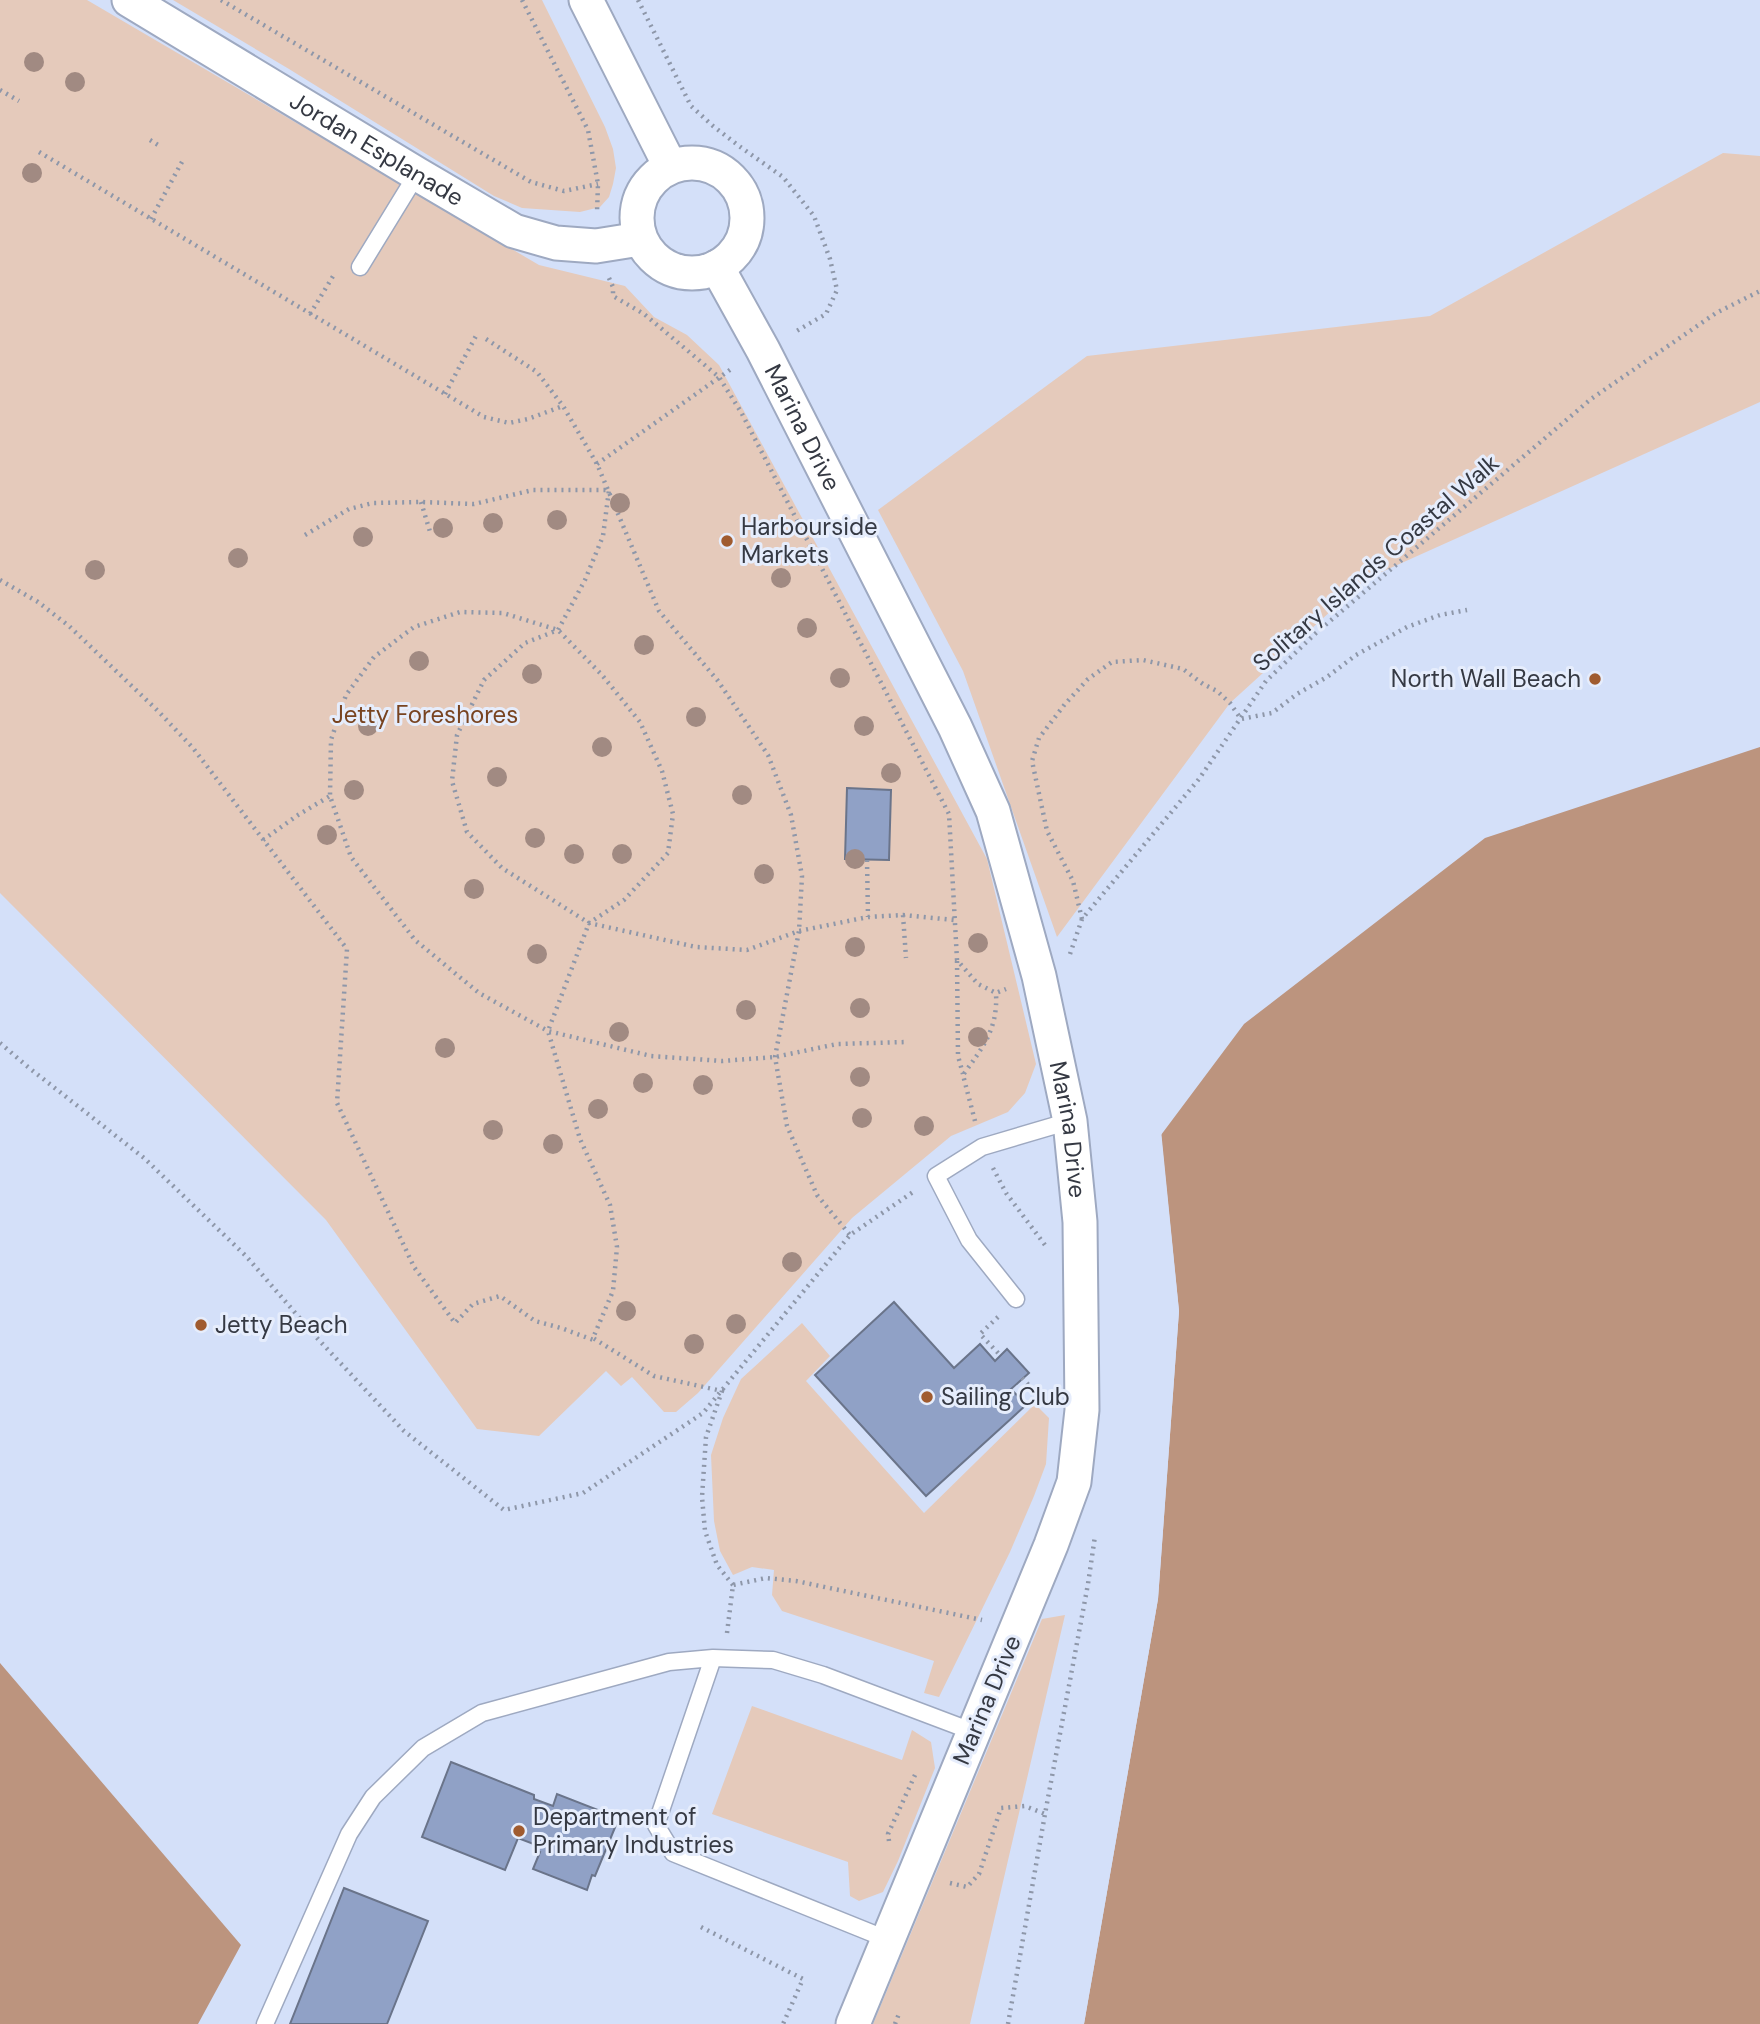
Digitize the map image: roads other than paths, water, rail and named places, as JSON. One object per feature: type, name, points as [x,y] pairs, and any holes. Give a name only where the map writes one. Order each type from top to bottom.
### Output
[{"type":"street","name":"Jordan Esplanade","points":[[129,0],[513,231],[556,243],[596,246],[640,239]]},
{"type":"street","points":[[586,0],[670,166]]},
{"type":"street","points":[[688,162],[707,164],[724,172],[738,185],[746,203],[747,222],[743,240],[733,256],[718,267],[700,273],[681,273],[665,267],[650,255],[640,239],[636,223],[637,205],[644,188],[655,175],[670,166],[688,162]]},
{"type":"street","name":"Marina Drive","points":[[718,267],[955,727],[993,811],[1040,976],[1070,1121],[1080,1222],[1082,1410],[1074,1482],[1051,1545],[853,2024]]},
{"type":"lane","points":[[360,267],[417,174]]},
{"type":"lane","points":[[1016,1299],[969,1240],[936,1176],[982,1147],[1070,1121]]},
{"type":"lane","points":[[713,1658],[656,1825],[673,1853],[888,1940]]},
{"type":"lane","points":[[265,2024],[349,1834],[373,1797],[423,1748],[482,1713],[669,1662],[713,1658],[773,1660],[823,1675],[974,1732]]},
{"type":"place","name":"Harbourside Markets","points":[[727,541]]},
{"type":"place","name":"North Wall Beach","points":[[1595,679]]},
{"type":"place","name":"Jetty Beach","points":[[201,1325]]},
{"type":"place","name":"Sailing Club","points":[[927,1397]]},
{"type":"place","name":"Department of Primary Industries","points":[[519,1831]]},
{"type":"park label","name":"Jetty Foreshores","points":[[425,715]]}]
